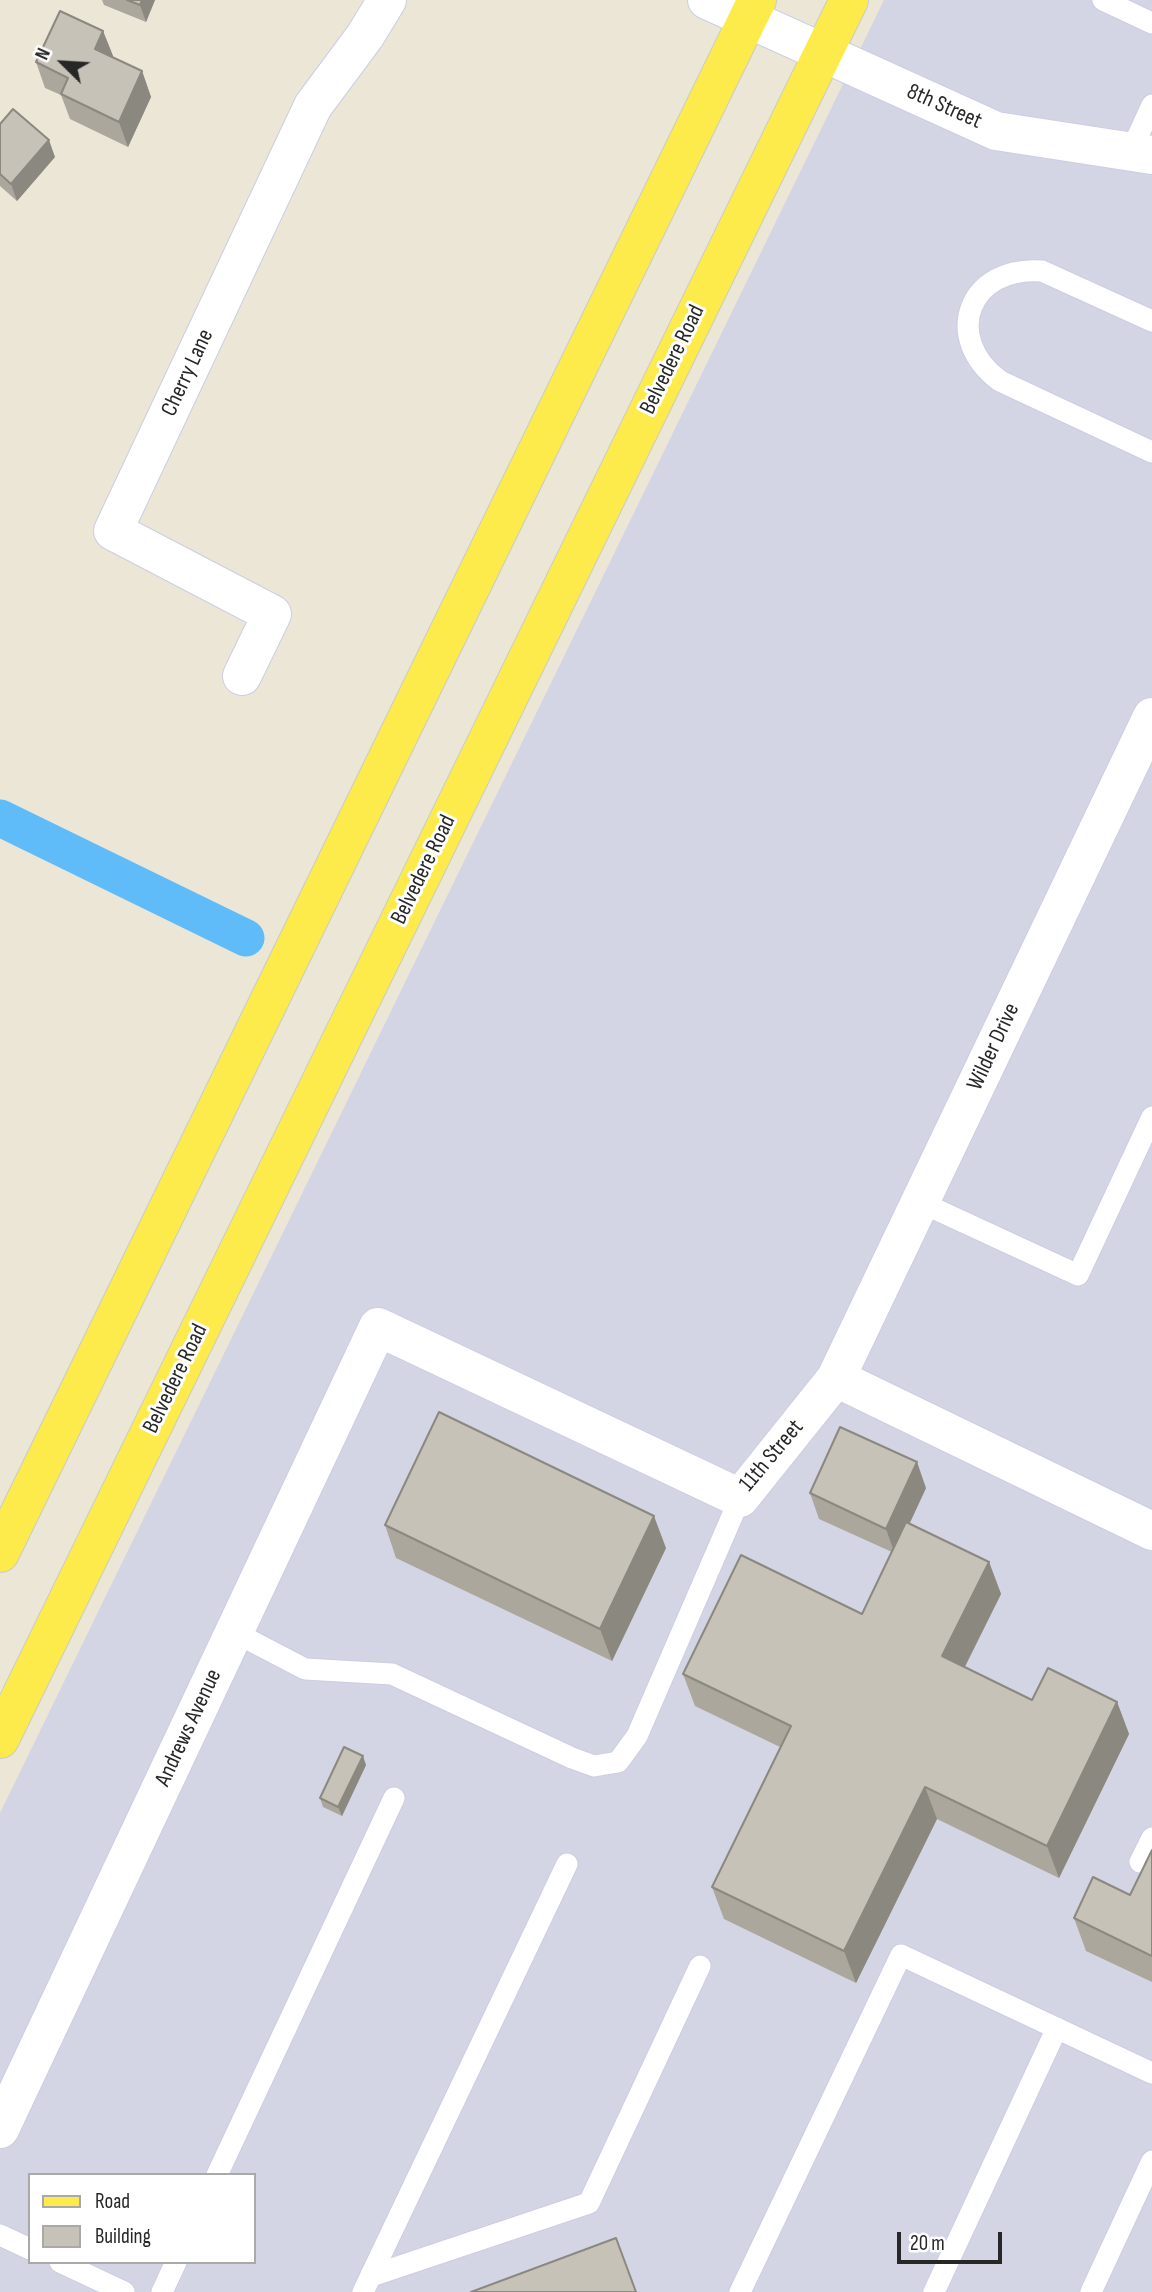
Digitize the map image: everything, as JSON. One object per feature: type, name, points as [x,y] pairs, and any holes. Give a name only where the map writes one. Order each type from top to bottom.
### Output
[{"type":"main road","name":"Belvedere Road","points":[[0,1739],[849,0]]},
{"type":"main road","points":[[0,1553],[752,10]]},
{"type":"street","name":"Cherry Lane","points":[[242,676],[272,614],[113,531],[313,107],[365,36],[387,0]]},
{"type":"street","name":"8th Street","points":[[707,0],[752,10],[822,54],[996,131],[1141,153]]},
{"type":"street","name":"Wilder Drive","points":[[836,1378],[1152,716]]},
{"type":"street","name":"11th Street","points":[[378,1327],[740,1498],[836,1378]]},
{"type":"street","name":"Andrews Avenue","points":[[0,2129],[378,1327]]},
{"type":"street","points":[[836,1378],[1152,1531]]},
{"type":"lane","points":[[1103,0],[1152,23]]},
{"type":"lane","points":[[1141,153],[1152,105]]},
{"type":"lane","points":[[1152,321],[1042,271],[1023,270],[1004,274],[988,284],[975,298],[969,316],[968,335],[974,354],[984,370],[1000,381],[1152,452]]},
{"type":"lane","points":[[920,1202],[1079,1275],[1152,1117]]},
{"type":"lane","points":[[234,1632],[305,1669],[392,1674],[572,1758],[594,1766],[618,1762],[637,1736],[740,1498]]},
{"type":"lane","points":[[218,2173],[394,1798]]},
{"type":"lane","points":[[1140,1862],[1152,1838]]},
{"type":"lane","points":[[367,2284],[567,1864]]},
{"type":"lane","points":[[740,2292],[901,1955],[1152,2073]]},
{"type":"lane","points":[[367,2284],[589,2203],[700,1966]]},
{"type":"lane","points":[[934,2292],[1057,2028]]},
{"type":"lane","points":[[1091,2292],[1152,2161]]},
{"type":"lane","points":[[0,2235],[28,2248]]},
{"type":"lane","points":[[64,2264],[124,2292]]},
{"type":"lane","points":[[162,2292],[175,2264]]},
{"type":"shaded area","points":[[884,0],[1152,0],[1152,2292],[0,2292],[0,1813]]},
{"type":"building","points":[[127,0],[142,0],[140,5]]},
{"type":"building","points":[[60,11],[103,31],[95,49],[142,71],[119,122],[61,94],[68,78],[36,62]]},
{"type":"building","points":[[13,109],[49,140],[11,184],[0,174],[0,124]]},
{"type":"building","points":[[439,1412],[654,1516],[600,1629],[385,1525]]},
{"type":"building","points":[[840,1427],[917,1462],[886,1529],[810,1493]]},
{"type":"building","points":[[906,1522],[989,1562],[942,1656],[1032,1700],[1048,1668],[1117,1702],[1047,1846],[925,1787],[844,1951],[712,1887],[791,1726],[683,1674],[741,1555],[862,1614]]},
{"type":"building","points":[[344,1747],[363,1756],[338,1807],[320,1798]]},
{"type":"building","points":[[1152,1850],[1152,1956],[1074,1918],[1093,1877],[1130,1895]]},
{"type":"building","points":[[616,2238],[636,2292],[471,2292]]},
{"type":"waterway","points":[[0,818],[246,938]]}]
